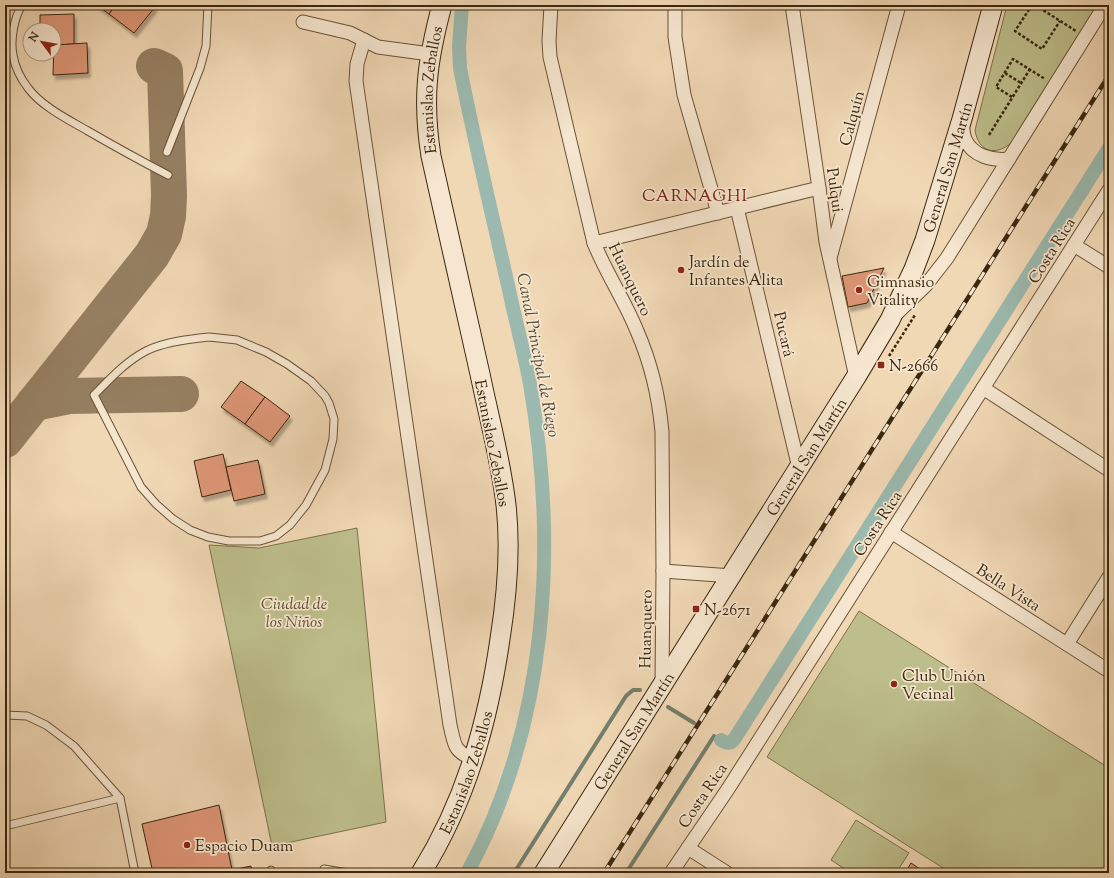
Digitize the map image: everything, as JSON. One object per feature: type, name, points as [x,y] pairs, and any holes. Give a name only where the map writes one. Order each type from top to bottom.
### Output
[{"type":"main road","name":"Estanislao Zeballos","points":[[421,873],[451,820],[474,760],[486,716],[493,687],[498,654],[506,593],[508,550],[503,478],[430,149],[426,88],[430,54],[442,5]]},
{"type":"main road","name":"General San Martín","points":[[544,873],[732,576],[890,320],[914,269],[925,240],[962,119],[993,5]]},
{"type":"street","name":"Huanquero","points":[[551,5],[549,41],[550,58],[594,243],[637,330],[651,370],[657,394],[662,432],[662,687]]},
{"type":"street","points":[[675,5],[675,37],[684,95],[718,213]]},
{"type":"street","name":"Pulqui","points":[[792,5],[829,263],[856,377]]},
{"type":"street","name":"Calquín","points":[[829,263],[899,5]]},
{"type":"street","points":[[890,320],[938,271],[1105,5]]},
{"type":"street","points":[[303,22],[350,33],[378,47],[430,54]]},
{"type":"street","points":[[364,40],[357,64],[356,81],[450,725],[455,746],[461,754],[474,760]]},
{"type":"street","points":[[962,119],[965,139],[976,152],[991,159],[1009,159]]},
{"type":"street","points":[[594,243],[819,188]]},
{"type":"street","name":"Costa Rica","points":[[671,873],[728,789],[1109,190]]},
{"type":"street","name":"Pucará","points":[[738,208],[799,468]]},
{"type":"street","points":[[1074,245],[1109,267]]},
{"type":"street","points":[[983,388],[1109,470]]},
{"type":"street","name":"Bella Vista","points":[[891,532],[1109,671]]},
{"type":"street","name":"Huanquero","points":[[663,571],[732,576]]},
{"type":"street","points":[[1066,644],[1109,577]]},
{"type":"street","points":[[688,848],[727,873]]},
{"type":"lane","points":[[22,5],[12,38],[13,55],[20,75],[29,89],[43,103],[72,122],[168,175]]},
{"type":"lane","points":[[167,152],[200,68],[206,46],[208,5]]},
{"type":"lane","points":[[209,337],[237,340],[266,352],[287,364],[311,381],[325,396],[329,404],[334,419],[333,439],[325,470],[306,505],[290,525],[276,536],[260,541],[229,541],[208,537],[190,530],[173,519],[156,504],[141,487],[94,395],[119,369],[146,351],[178,341],[209,337]]},
{"type":"lane","points":[[5,715],[27,716],[46,725],[74,746],[120,798],[135,873]]},
{"type":"lane","points":[[5,826],[120,798]]},
{"type":"lane","points":[[324,869],[348,873]]},
{"type":"path","points":[[1032,5],[1015,31],[1042,49],[1060,21]]},
{"type":"path","points":[[1035,5],[1076,31]]},
{"type":"path","points":[[1012,97],[996,86],[1013,59],[1045,79]]},
{"type":"path","points":[[989,135],[1030,69]]},
{"type":"path","points":[[1004,73],[1021,83]]},
{"type":"green space","points":[[1007,5],[1098,5],[1012,142],[1000,150],[994,151],[989,150],[980,143],[975,130]]},
{"type":"green space","name":"Ciudad de los Niños","points":[[357,528],[386,822],[272,846],[209,545],[259,548]]},
{"type":"green space","name":"Club Unión Vecinal","points":[[859,611],[1109,768],[1109,873],[951,873],[767,757]]},
{"type":"green space","points":[[856,820],[909,853],[896,873],[851,873],[831,860]]},
{"type":"building","points":[[97,5],[116,5],[109,14]]},
{"type":"building","points":[[116,5],[152,5],[155,7],[134,33],[109,14]]},
{"type":"building","points":[[74,14],[74,44],[62,45],[62,22],[40,22],[40,15]]},
{"type":"building","points":[[87,43],[88,73],[53,75],[53,62],[62,62],[62,45]]},
{"type":"building","name":"Gimnasio Vitality","points":[[884,268],[867,303],[848,307],[842,276]]},
{"type":"building","points":[[241,381],[265,397],[245,424],[221,407]]},
{"type":"building","points":[[265,397],[290,416],[270,442],[245,424]]},
{"type":"building","points":[[223,454],[231,490],[202,497],[194,461]]},
{"type":"building","points":[[258,460],[265,494],[234,501],[226,467]]},
{"type":"building","name":"Espacio Duam","points":[[219,805],[232,870],[251,866],[252,873],[153,873],[142,824]]},
{"type":"building","points":[[911,863],[926,873],[905,873]]},
{"type":"waterway","name":"Canal Principal de Riego","points":[[462,5],[459,46],[460,68],[478,155],[530,384],[539,446],[543,508],[544,571],[539,634],[530,696],[515,757],[494,816],[467,873]]},
{"type":"waterway","points":[[721,740],[729,743],[735,738],[1109,148]]},
{"type":"waterway","points":[[514,873],[626,696],[633,690],[640,690]]},
{"type":"waterway","points":[[668,707],[694,723]]},
{"type":"waterway","points":[[626,873],[714,736]]},
{"type":"taxiway","points":[[5,440],[152,255],[164,234],[168,216],[169,196],[165,71],[154,66]]},
{"type":"taxiway","points":[[34,403],[69,396],[181,394]]},
{"type":"railway","points":[[604,873],[1109,75]]},
{"type":"place","name":"Jardín de Infantes Alita","points":[[681,270]]},
{"type":"place","name":"Gimnasio Vitality","points":[[859,290]]},
{"type":"place","name":"N-2666","points":[[881,365]]},
{"type":"place","name":"N-2671","points":[[696,609]]},
{"type":"place","name":"Club Unión Vecinal","points":[[894,684]]},
{"type":"place","name":"Espacio Duam","points":[[187,845]]},
{"type":"district","name":"CARNAGHI","points":[[695,195]]}]
